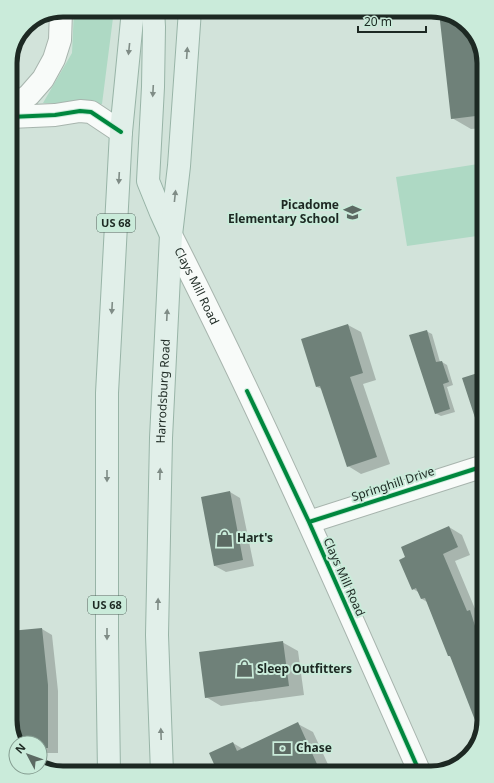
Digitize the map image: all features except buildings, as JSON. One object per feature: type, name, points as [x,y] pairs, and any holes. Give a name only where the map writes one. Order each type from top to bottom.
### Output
[{"type":"main road","points":[[17,104],[29,95],[43,79],[54,59],[60,40],[61,17]]},
{"type":"main road","name":"US 68","points":[[109,766],[107,637],[107,393],[121,132],[132,17]]},
{"type":"main road","points":[[153,17],[153,86],[148,180],[171,235]]},
{"type":"main road","name":"Harrodsburg Road","points":[[162,766],[157,635],[161,438],[171,235],[179,166],[190,17]]},
{"type":"main road","points":[[17,117],[55,115],[80,111],[91,112],[121,132]]},
{"type":"main road","name":"Clays Mill Road","points":[[171,235],[206,303],[309,522],[417,766]]},
{"type":"main road","name":"Springhill Drive","points":[[309,522],[477,468]]},
{"type":"green space","points":[[74,17],[113,17],[102,104],[43,103],[72,53]]},
{"type":"green space","points":[[477,164],[477,236],[407,246],[396,177]]},
{"type":"cycle path","points":[[17,117],[55,115],[80,111],[91,112],[121,132]]},
{"type":"cycle path","points":[[247,391],[309,522],[417,766]]},
{"type":"cycle path","points":[[309,522],[477,468]]},
{"type":"place","name":"Picadome Elementary School","points":[[352,212]]},
{"type":"place","name":"Hart's","points":[[224,538]]},
{"type":"place","name":"Sleep Outfitters","points":[[244,669]]},
{"type":"place","name":"Chase","points":[[283,748]]}]
